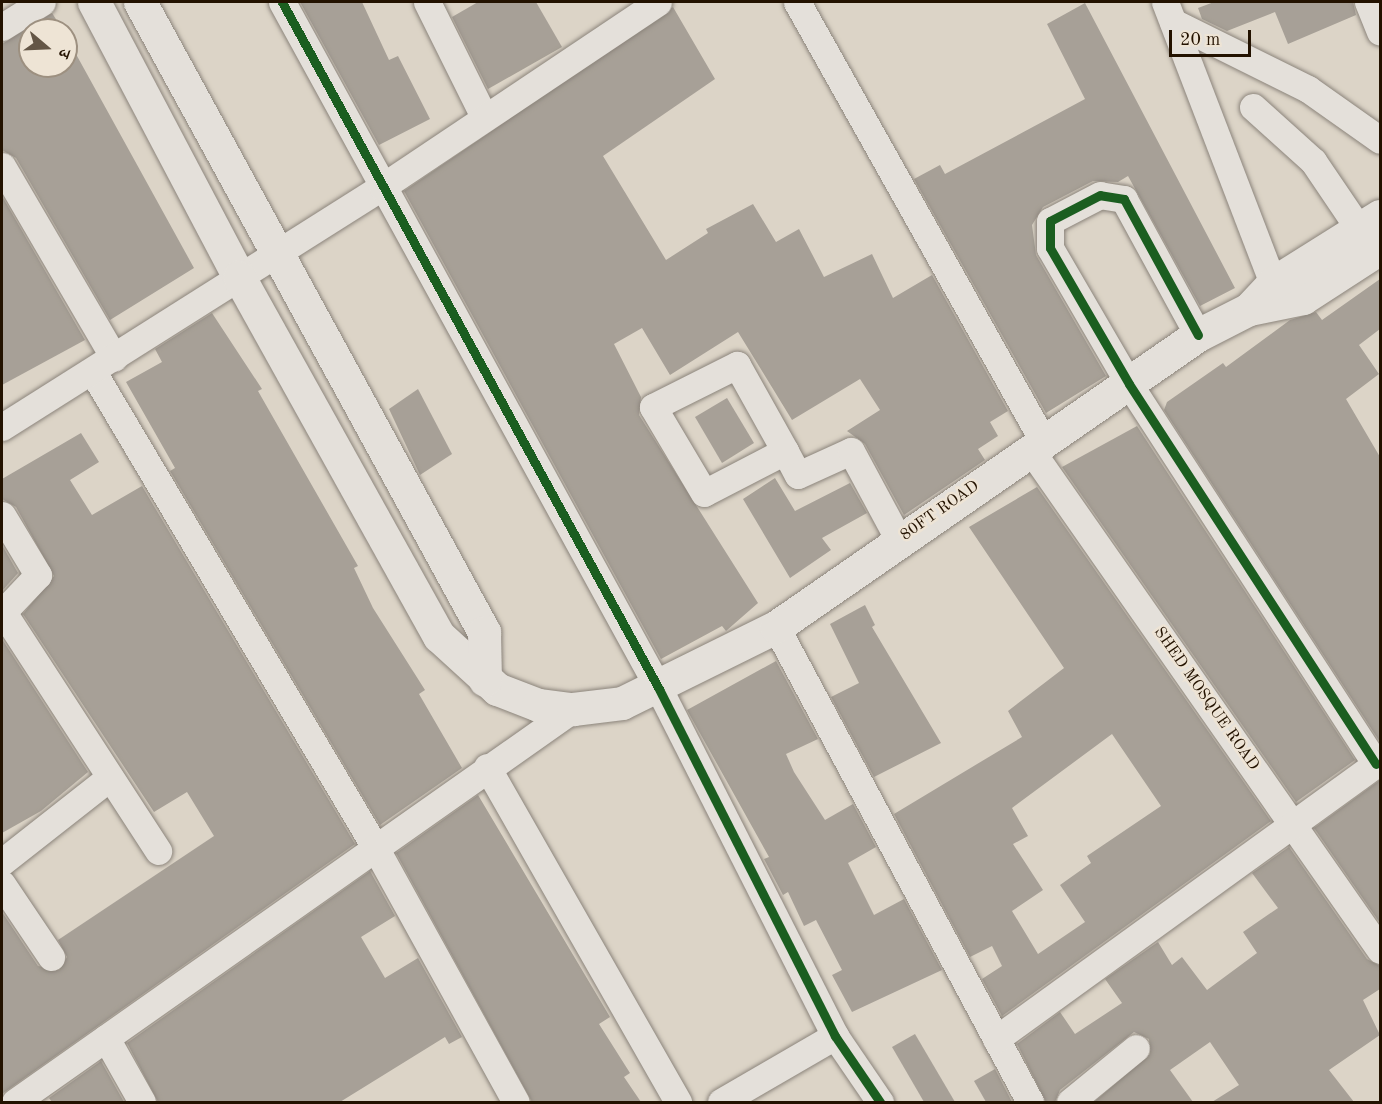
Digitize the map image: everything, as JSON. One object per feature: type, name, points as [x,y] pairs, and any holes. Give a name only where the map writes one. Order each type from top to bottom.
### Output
[{"type":"main road","name":"80FT ROAD","points":[[94,2],[239,277],[439,636],[485,680],[538,705],[573,709],[622,703],[659,689],[776,627],[1036,444],[1129,384],[1198,335],[1249,309],[1303,298],[1373,231]]},
{"type":"main road","points":[[140,2],[274,255],[484,632],[485,680]]},
{"type":"main road","points":[[1249,309],[1273,283],[1373,231]]},
{"type":"street","points":[[2,27],[42,2]]},
{"type":"street","points":[[282,2],[659,689],[835,1036],[880,1102]]},
{"type":"street","points":[[427,2],[483,115]]},
{"type":"street","points":[[2,427],[382,187],[483,115],[658,2]]},
{"type":"street","name":"SHED MOSQUE ROAD","points":[[797,2],[1036,444],[1380,950]]},
{"type":"street","points":[[1368,2],[1380,32]]},
{"type":"street","points":[[1169,12],[1308,89],[1380,140]]},
{"type":"street","points":[[1169,12],[1273,283]]},
{"type":"street","points":[[1252,107],[1313,161],[1373,231]]},
{"type":"street","points":[[2,166],[103,365],[516,1102]]},
{"type":"street","points":[[996,1039],[1292,821],[1378,762],[1129,384],[1050,248],[1050,221],[1101,195],[1124,199],[1198,335]]},
{"type":"street","points":[[785,451],[704,493],[653,407],[738,365],[785,451],[798,475],[850,451],[899,540]]},
{"type":"street","points":[[2,515],[38,575],[3,612],[158,851]]},
{"type":"street","points":[[776,627],[1030,1102]]},
{"type":"street","points":[[15,1102],[487,767],[573,709]]},
{"type":"street","points":[[487,767],[678,1102]]},
{"type":"street","points":[[2,862],[110,777]]},
{"type":"street","points":[[2,884],[51,957]]},
{"type":"street","points":[[721,1102],[835,1036]]},
{"type":"street","points":[[106,1038],[142,1102]]},
{"type":"street","points":[[1070,1102],[1136,1048]]},
{"type":"building","points":[[300,2],[362,2],[389,60],[398,56],[430,119],[379,145]]},
{"type":"building","points":[[478,2],[536,2],[562,47],[488,89],[452,17]]},
{"type":"building","points":[[1214,2],[1353,2],[1356,15],[1288,44],[1275,12],[1227,31],[1202,19],[1198,8]]},
{"type":"building","points":[[1085,3],[1235,288],[1200,306],[1128,176],[1118,182],[1093,181],[1043,207],[1032,225],[1036,255],[1106,376],[1046,413],[914,179],[940,165],[945,174],[1085,99],[1047,24]]},
{"type":"building","points":[[673,7],[715,79],[603,156],[666,260],[708,233],[706,229],[753,204],[776,242],[799,229],[824,277],[872,254],[893,298],[932,275],[1008,411],[990,422],[998,436],[978,449],[985,460],[904,515],[865,444],[847,431],[880,410],[860,379],[792,420],[738,332],[670,375],[642,328],[614,344],[641,397],[639,415],[758,603],[726,631],[722,626],[661,659],[404,191]]},
{"type":"building","points":[[52,13],[55,18],[44,18]]},
{"type":"building","points":[[18,34],[18,78],[78,78],[78,58],[194,268],[110,320],[16,158],[2,150],[2,44]]},
{"type":"building","points":[[2,196],[85,340],[2,385]]},
{"type":"building","points":[[1380,279],[1380,329],[1359,345],[1379,374],[1346,399],[1380,457],[1380,742],[1164,410],[1167,402],[1223,363],[1226,367],[1290,320],[1316,312],[1322,320]]},
{"type":"building","points":[[212,313],[262,389],[258,391],[358,566],[354,568],[373,608],[425,690],[419,694],[462,768],[380,825],[170,471],[175,468],[126,382],[162,362],[155,349]]},
{"type":"building","points":[[418,389],[452,454],[420,475],[389,409]]},
{"type":"building","points":[[727,398],[754,443],[722,463],[695,417]]},
{"type":"building","points":[[1137,426],[1355,760],[1296,802],[1062,467]]},
{"type":"building","points":[[81,433],[99,462],[70,480],[92,515],[142,486],[355,844],[2,1094],[2,912],[38,966],[59,970],[67,957],[58,940],[214,836],[187,792],[154,812],[23,614],[54,576],[16,507],[2,499],[2,479]]},
{"type":"building","points":[[775,478],[795,511],[850,483],[867,513],[822,538],[831,550],[790,578],[743,499]]},
{"type":"building","points":[[1037,487],[1271,821],[1002,1016],[982,979],[1002,966],[992,946],[970,957],[894,814],[1022,737],[1008,711],[1064,668],[969,527]],"holes":[[[1112,734],[1161,806],[1087,856],[1091,863],[1060,885],[1085,922],[1038,954],[1012,911],[1043,890],[1013,844],[1028,836],[1012,808]]]},
{"type":"building","points":[[2,545],[18,573],[2,591]]},
{"type":"building","points":[[865,605],[875,625],[872,627],[941,743],[874,777],[831,697],[859,683],[830,624]]},
{"type":"building","points":[[2,639],[88,772],[41,811],[2,833]]},
{"type":"building","points":[[776,661],[818,739],[786,754],[794,772],[825,820],[853,804],[876,847],[848,863],[874,915],[904,899],[942,970],[852,1012],[832,975],[842,970],[816,920],[804,926],[788,892],[783,895],[764,859],[769,857],[687,710]]},
{"type":"building","points":[[1380,780],[1380,923],[1314,828]]},
{"type":"building","points":[[478,795],[610,1017],[599,1024],[630,1073],[624,1077],[641,1102],[532,1102],[396,853]]},
{"type":"building","points":[[1289,847],[1367,959],[1380,966],[1380,989],[1363,1000],[1380,1035],[1329,1070],[1354,1102],[1212,1102],[1239,1085],[1210,1042],[1170,1070],[1193,1102],[1094,1102],[1150,1054],[1149,1039],[1134,1032],[1060,1090],[1055,1102],[1046,1102],[1017,1044],[1060,1012],[1075,1034],[1122,1003],[1105,979],[1158,942],[1172,965],[1182,957],[1207,990],[1257,953],[1243,932],[1278,908],[1252,873]]},
{"type":"building","points":[[370,871],[395,916],[361,937],[385,978],[418,958],[462,1037],[449,1044],[445,1037],[340,1102],[158,1102],[127,1043]]},
{"type":"building","points":[[915,1034],[955,1102],[924,1102],[892,1047]]},
{"type":"building","points":[[101,1061],[124,1102],[52,1102],[49,1098]]},
{"type":"building","points":[[995,1069],[1012,1102],[986,1102],[974,1081]]},
{"type":"cycle path","points":[[282,2],[659,689],[835,1036],[880,1102]]},
{"type":"cycle path","points":[[1198,335],[1124,199],[1100,195],[1050,221],[1050,248],[1129,384],[1376,764]]}]
